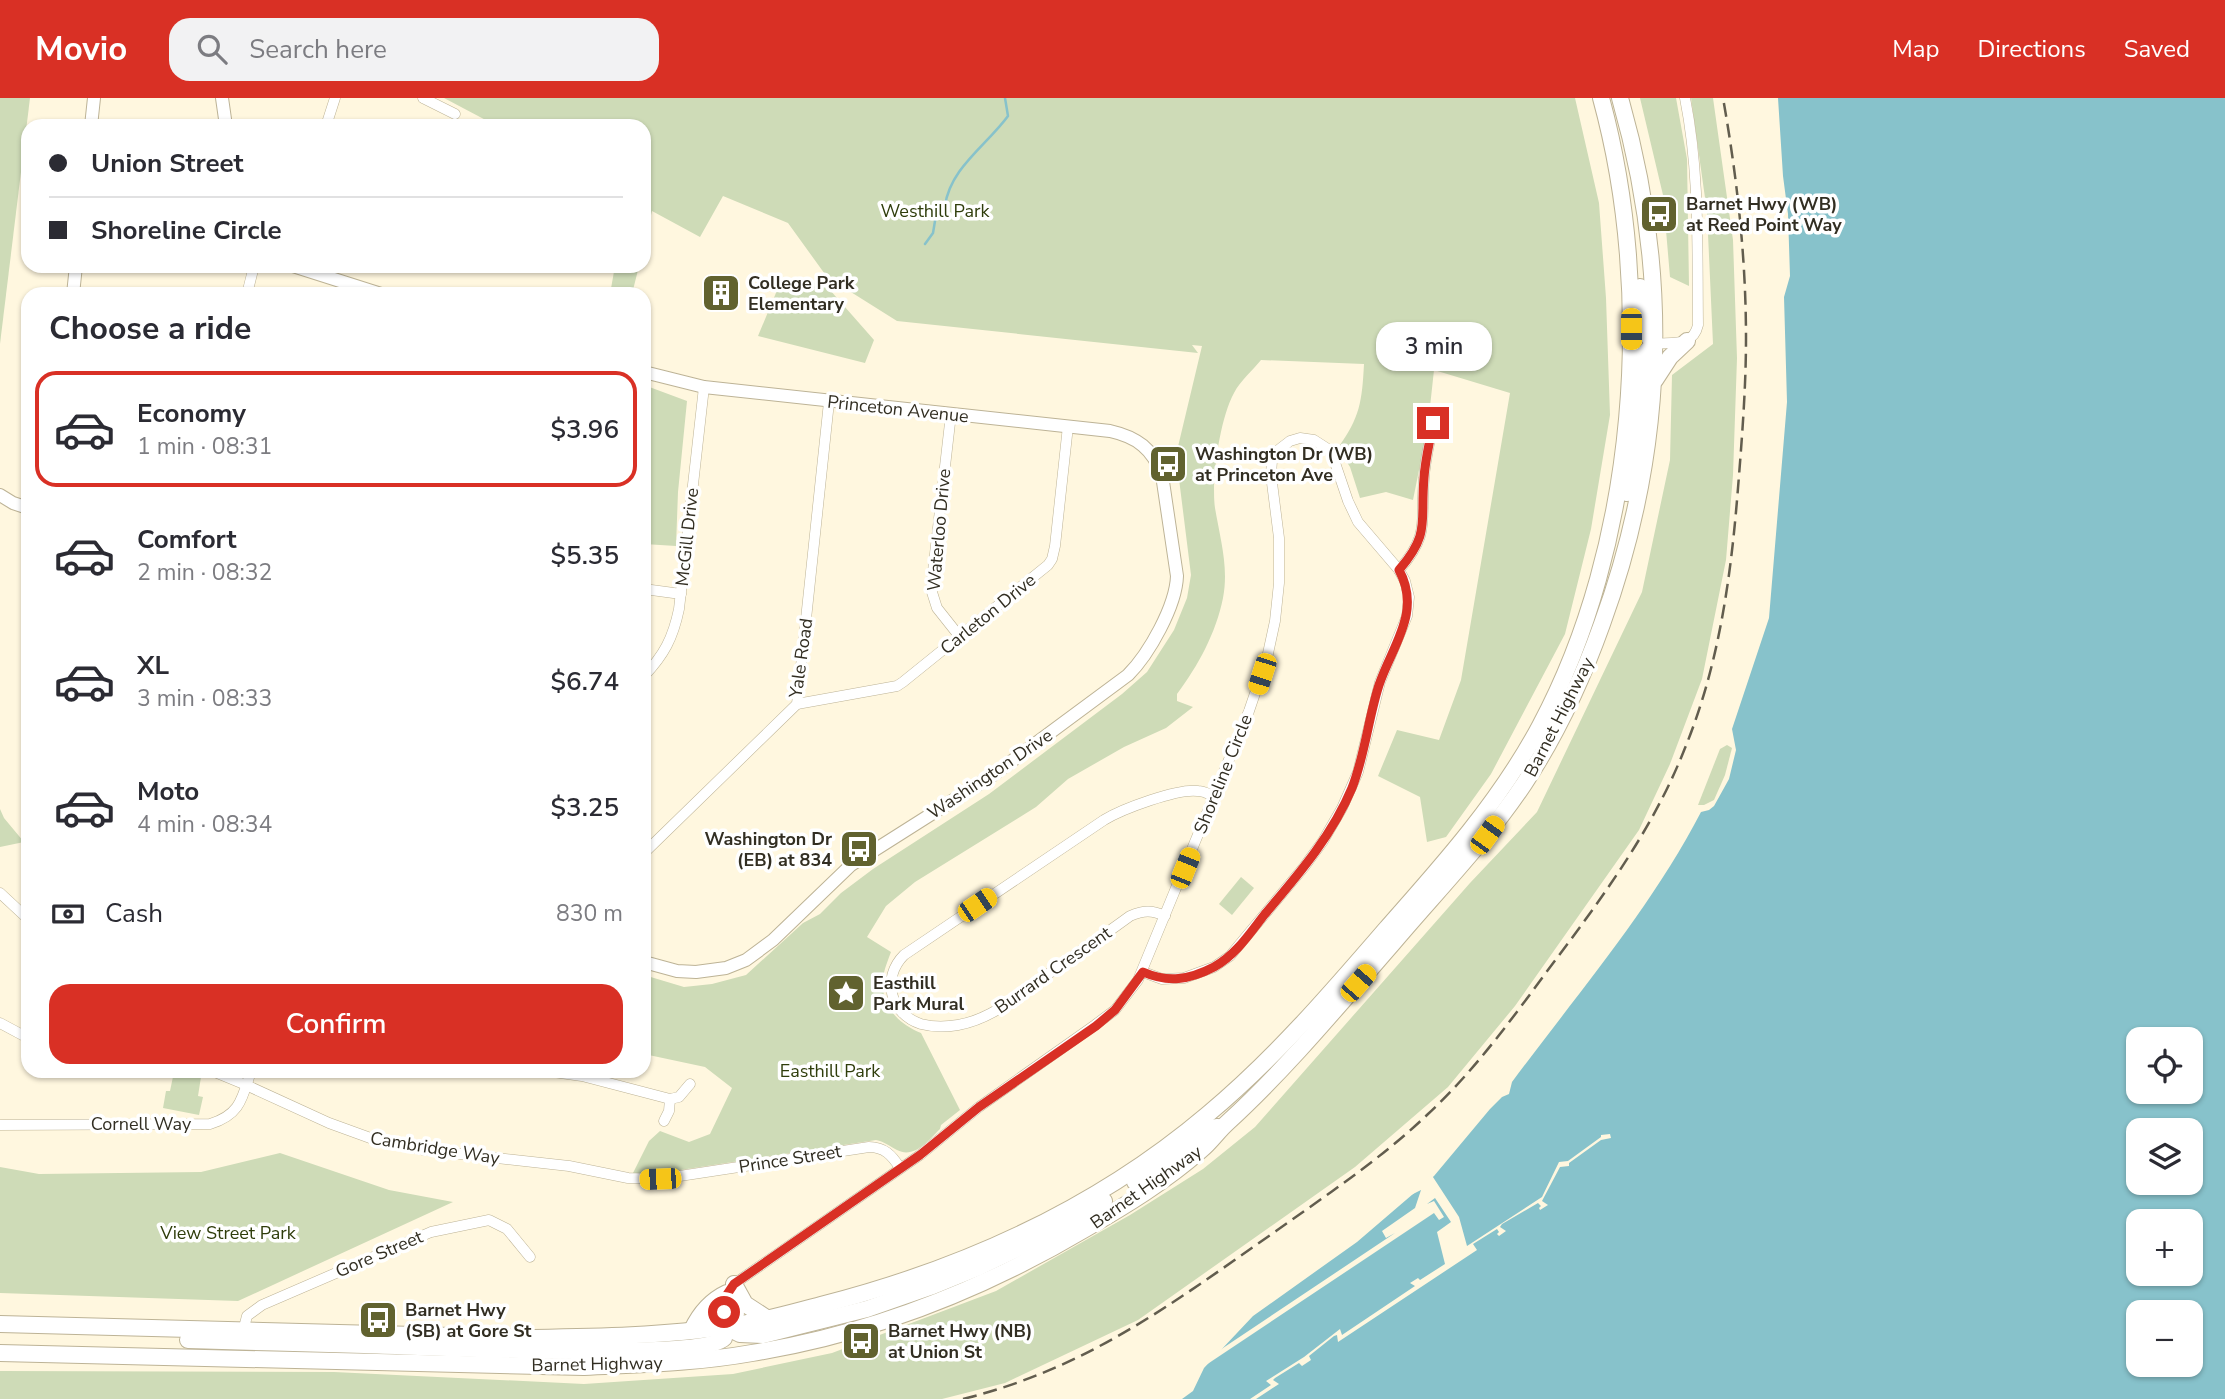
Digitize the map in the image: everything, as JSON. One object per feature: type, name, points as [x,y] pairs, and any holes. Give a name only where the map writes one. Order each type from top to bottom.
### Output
[{"type":"main road","name":"Barnet Highway","points":[[0,1324],[242,1336],[530,1338],[726,1327],[768,1319],[907,1281],[1048,1221],[1113,1184],[1158,1153],[1239,1087],[1285,1042],[1400,913],[1474,826],[1511,774],[1539,728],[1565,676],[1579,640],[1605,552],[1623,452],[1630,370],[1629,278],[1624,211],[1601,98]]},
{"type":"main road","name":"Barnet Highway","points":[[0,1353],[584,1367],[678,1363],[755,1353],[804,1343],[890,1319],[986,1281],[1057,1246],[1125,1206],[1205,1147],[1295,1055],[1487,835],[1524,785],[1553,736],[1594,647],[1629,542],[1639,499],[1648,444],[1653,382],[1653,284],[1649,231],[1640,176],[1620,98]]},
{"type":"main road","points":[[1605,552],[1627,495],[1638,426],[1644,354],[1654,344],[1642,328],[1638,252],[1633,229],[1624,211]]},
{"type":"main road","points":[[1653,382],[1662,367],[1687,341]]},
{"type":"main road","points":[[0,1334],[242,1336],[584,1352],[677,1348],[717,1343],[724,1338],[726,1327],[740,1334],[763,1335],[867,1309],[943,1282],[1052,1232],[1164,1163],[1212,1128],[1223,1126]]},
{"type":"main road","points":[[692,1330],[696,1320],[712,1300],[730,1288],[745,1304],[768,1319]]},
{"type":"street","points":[[92,119],[94,98]]},
{"type":"street","points":[[222,98],[225,119]]},
{"type":"street","points":[[328,119],[335,98]]},
{"type":"street","points":[[423,98],[455,114]]},
{"type":"street","points":[[1654,344],[1687,341],[1694,337],[1698,325],[1695,169],[1692,130],[1685,98]]},
{"type":"street","points":[[315,273],[359,287]]},
{"type":"street","name":"Princeton Avenue","points":[[651,374],[704,387],[1119,433],[1136,439],[1149,450]]},
{"type":"street","name":"McGill Drive","points":[[651,668],[667,647],[677,620],[704,387]]},
{"type":"street","name":"Yale Road","points":[[651,846],[797,704],[830,401]]},
{"type":"street","name":"Waterloo Drive","points":[[951,414],[931,589],[937,608],[960,637]]},
{"type":"street","points":[[1399,570],[1413,554],[1420,539],[1424,520],[1424,478],[1433,423]]},
{"type":"street","name":"Carleton Drive","points":[[797,704],[897,685],[1044,569],[1052,559],[1068,426]]},
{"type":"street","name":"Shoreline Circle","points":[[1306,438],[1327,447],[1335,460],[1358,522],[1399,570],[1408,590],[1407,616],[1380,682],[1351,790],[1323,841],[1237,949],[1223,961],[1184,978],[1162,979],[1143,972],[1257,691],[1271,643],[1280,561],[1271,471],[1274,456],[1280,448],[1290,441],[1306,438]]},
{"type":"street","name":"Washington Drive","points":[[651,964],[677,971],[696,972],[726,968],[746,960],[773,940],[851,865],[993,775],[1114,687],[1138,666],[1152,646],[1177,582],[1163,475],[1149,450]]},
{"type":"street","points":[[0,495],[21,506]]},
{"type":"street","points":[[651,590],[681,594]]},
{"type":"street","name":"Burrard Crescent","points":[[1166,916],[1154,911],[1130,916],[998,1009],[970,1022],[941,1026],[922,1024],[904,1014],[892,996],[892,975],[895,965],[904,955],[1117,812],[1182,793],[1199,791],[1214,796]]},
{"type":"street","points":[[0,892],[21,912]]},
{"type":"street","points":[[726,1327],[723,1308],[730,1288],[920,1155],[979,1107],[1115,1010],[1143,972]]},
{"type":"street","points":[[0,1023],[21,1034]]},
{"type":"street","name":"Cambridge Way","points":[[229,1078],[329,1124],[373,1139],[424,1150],[569,1166],[628,1178],[644,1180],[671,1177]]},
{"type":"street","name":"Cornell Way","points":[[0,1125],[210,1124],[233,1113],[242,1098],[248,1078]]},
{"type":"street","points":[[590,1078],[670,1099],[679,1097],[691,1084]]},
{"type":"street","points":[[664,1121],[669,1111],[670,1099]]},
{"type":"street","name":"Prince Street","points":[[671,1177],[869,1147],[890,1153],[900,1168]]},
{"type":"street","name":"Gore Street","points":[[242,1336],[247,1316],[262,1305],[431,1232],[489,1220],[507,1229],[530,1257]]},
{"type":"green space","points":[[0,98],[30,98],[27,119],[21,119],[21,172],[0,344]]},
{"type":"green space","points":[[444,98],[1575,98],[1599,203],[1610,415],[1591,529],[1565,634],[1491,774],[1446,837],[1427,842],[1420,797],[1378,776],[1397,730],[1439,740],[1461,680],[1510,393],[1434,370],[1428,425],[1413,500],[1386,492],[1360,498],[1350,467],[1338,448],[1358,409],[1364,364],[1261,360],[1234,393],[1221,433],[1214,496],[1225,586],[1211,636],[1199,661],[1177,694],[1177,701],[1193,707],[1166,728],[1124,747],[1068,779],[1036,807],[915,882],[886,906],[867,937],[891,952],[883,978],[884,997],[898,1019],[921,1033],[960,1110],[941,1125],[926,1143],[909,1152],[897,1150],[876,1140],[661,1173],[633,1173],[649,1141],[660,1131],[689,1142],[710,1134],[732,1088],[705,1067],[651,1055],[651,977],[684,987],[712,984],[746,975],[803,923],[820,914],[841,893],[873,869],[989,794],[1122,694],[1147,672],[1174,630],[1187,598],[1191,575],[1176,455],[1202,346],[1192,345],[1198,353],[897,321],[827,277],[788,223],[723,196],[700,237],[652,211],[651,215],[651,119],[484,119]]},
{"type":"green space","points":[[1640,98],[1676,98],[1687,159],[1689,286],[1670,277],[1663,195]]},
{"type":"green space","points":[[1691,98],[1713,98],[1733,240],[1737,358],[1733,475],[1726,560],[1702,679],[1670,764],[1639,830],[1515,1006],[1448,1087],[1355,1167],[1138,1320],[1005,1383],[942,1399],[0,1399],[0,1371],[334,1372],[584,1384],[733,1374],[832,1353],[996,1291],[1130,1215],[1203,1169],[1255,1127],[1470,883],[1537,812],[1642,592],[1670,460],[1672,375],[1713,344],[1707,212]]},
{"type":"green space","points":[[614,273],[637,273],[634,287],[611,287]]},
{"type":"green space","points":[[817,282],[830,290],[874,340],[865,363],[758,336],[778,288],[794,289]]},
{"type":"green space","points":[[651,388],[687,401],[676,546],[651,544]]},
{"type":"green space","points":[[1727,745],[1732,748],[1725,775],[1714,800],[1698,805],[1720,749]]},
{"type":"green space","points":[[0,809],[21,838],[21,843],[0,847]]},
{"type":"green space","points":[[1241,877],[1254,888],[1232,915],[1219,904]]},
{"type":"green space","points":[[173,1078],[201,1078],[198,1096],[203,1097],[199,1115],[163,1108],[166,1091],[170,1091]]},
{"type":"green space","name":"View Street Park","points":[[280,1153],[389,1190],[453,1202],[238,1301],[0,1293],[0,1167],[39,1174],[201,1172]]},
{"type":"water","points":[[1778,98],[2225,98],[2225,1399],[1182,1399],[1193,1391],[1204,1368],[1253,1316],[1357,1242],[1434,1176],[1490,1109],[1509,1094],[1512,1082],[1636,917],[1701,812],[1714,806],[1729,779],[1736,750],[1732,729],[1769,618],[1787,402],[1784,297],[1790,276],[1788,214]]},
{"type":"pier","points":[[1610,1134],[1611,1138],[1601,1140],[1569,1163],[1569,1166],[1560,1167],[1542,1201],[1548,1205],[1540,1210],[1538,1203],[1502,1224],[1500,1227],[1506,1231],[1499,1236],[1497,1229],[1473,1244],[1477,1250],[1338,1342],[1337,1335],[1334,1336],[1309,1356],[1311,1360],[1302,1366],[1299,1363],[1275,1378],[1273,1380],[1279,1384],[1256,1399],[1250,1399],[1271,1385],[1266,1381],[1304,1357],[1340,1329],[1342,1335],[1415,1286],[1410,1283],[1418,1278],[1420,1280],[1445,1264],[1437,1232],[1451,1222],[1435,1198],[1427,1204],[1434,1201],[1444,1217],[1439,1220],[1434,1213],[1200,1369],[1211,1356],[1395,1233],[1386,1238],[1382,1231],[1415,1208],[1421,1190],[1411,1195],[1410,1192],[1431,1174],[1459,1217],[1467,1246],[1542,1197],[1559,1162],[1568,1161],[1601,1135]]},
{"type":"waterway","points":[[925,244],[933,233],[937,209],[945,206],[954,180],[1008,116],[1005,98]]},
{"type":"railway","points":[[963,1399],[1050,1370],[1128,1330],[1238,1258],[1392,1146],[1444,1098],[1490,1047],[1623,866],[1657,809],[1685,748],[1707,685],[1722,620],[1732,555],[1744,413],[1746,308],[1740,217],[1723,98]]},
{"type":"place","name":"Barnet Hwy (WB) at Reed Point Way","points":[[1659,214]]},
{"type":"place","name":"College Park Elementary","points":[[721,293]]},
{"type":"place","name":"Washington Dr (WB) at Princeton Ave","points":[[1168,464]]},
{"type":"place","name":"Washington Dr (EB) at 834","points":[[859,849]]},
{"type":"place","name":"Easthill Park Mural","points":[[846,993]]},
{"type":"place","name":"Barnet Hwy (SB) at Gore St","points":[[378,1320]]},
{"type":"place","name":"Barnet Hwy (NB) at Union St","points":[[861,1341]]},
{"type":"route","points":[[724,1312],[724,1299],[734,1284],[920,1155],[979,1107],[1096,1026],[1115,1010],[1143,972],[1162,979],[1184,978],[1214,967],[1230,956],[1304,867],[1323,841],[1351,790],[1380,682],[1407,616],[1408,590],[1399,570],[1413,554],[1420,539],[1424,520],[1424,478],[1433,423]]},
{"type":"park label","name":"Westhill Park","points":[[935,211]]},
{"type":"park label","name":"Easthill Park","points":[[830,1071]]}]
